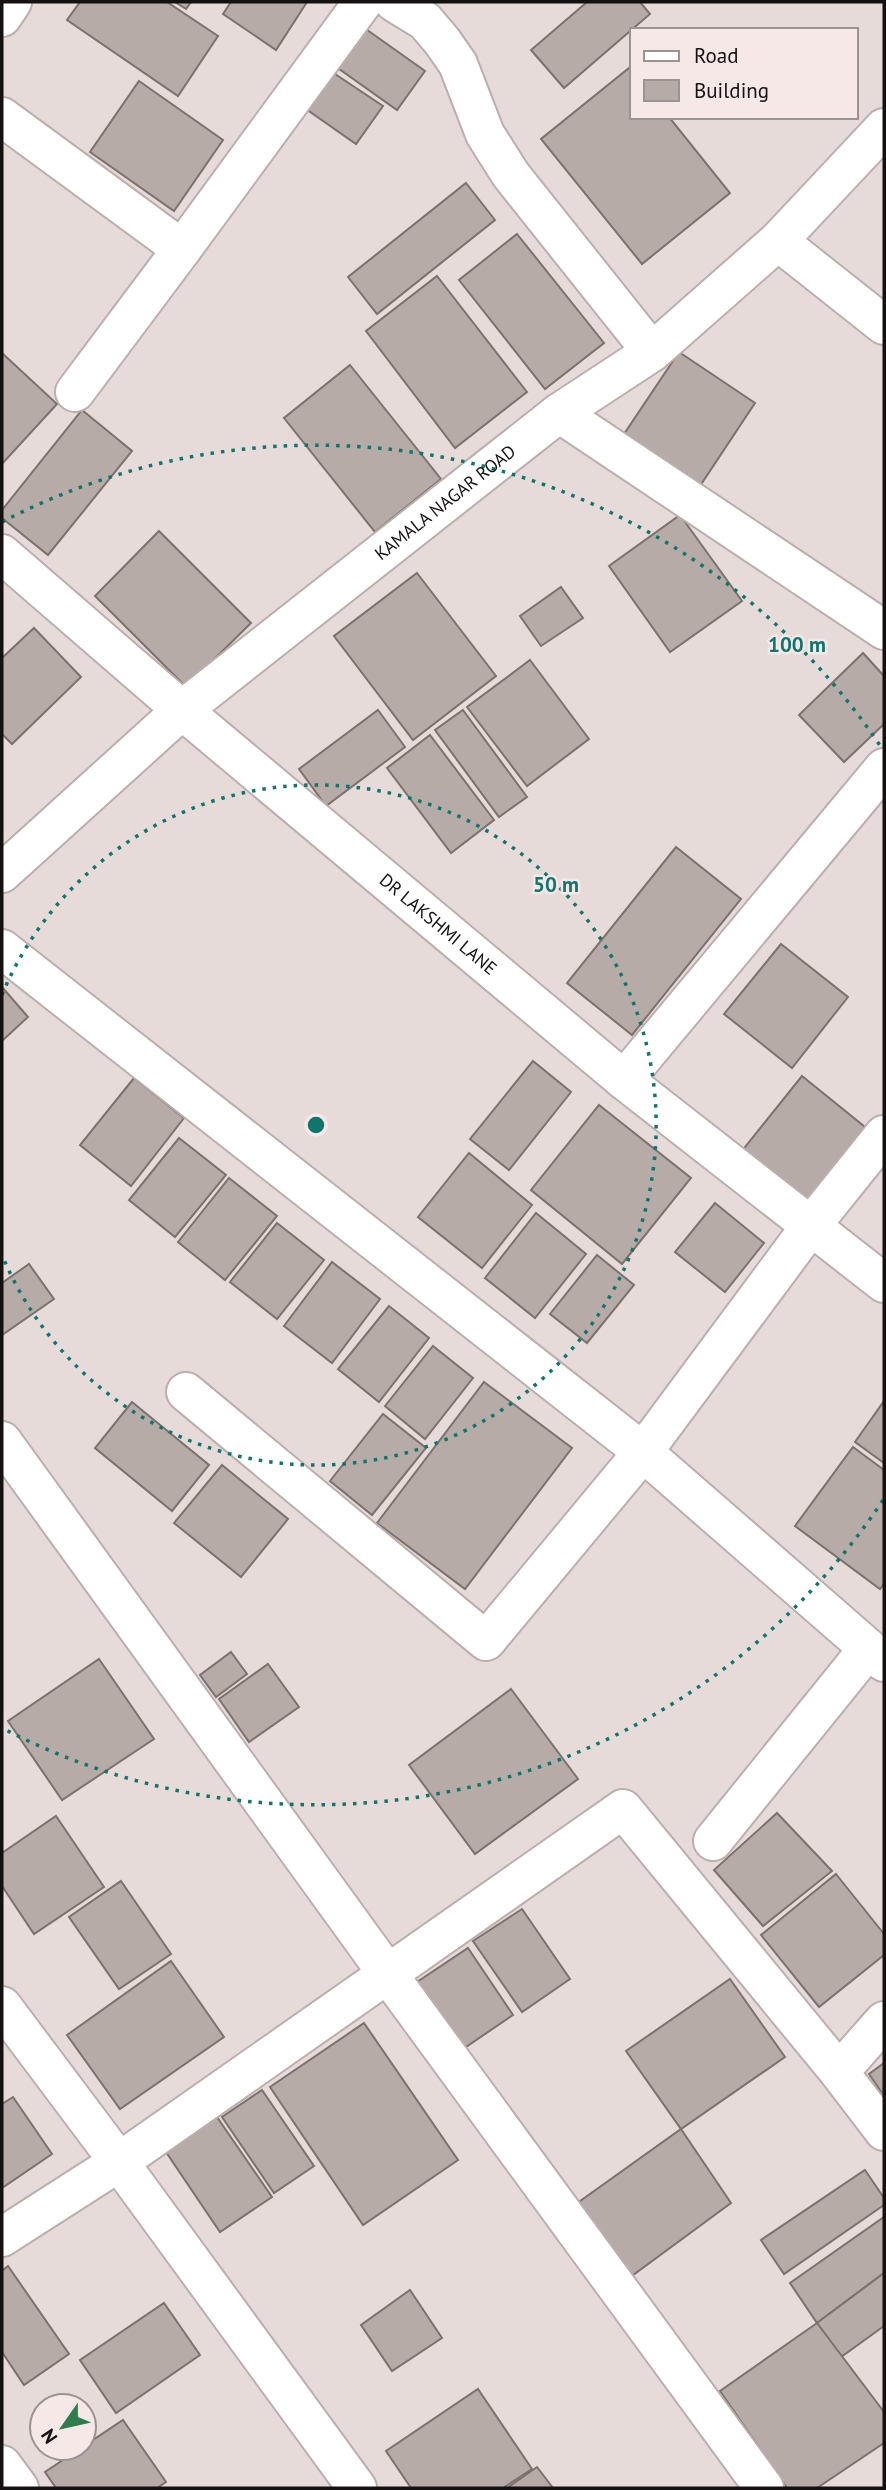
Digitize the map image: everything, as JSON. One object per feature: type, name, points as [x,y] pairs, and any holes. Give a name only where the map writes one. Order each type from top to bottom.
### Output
[{"type":"street","points":[[2,17],[12,2]]},
{"type":"street","points":[[75,392],[363,2]]},
{"type":"street","points":[[394,2],[425,22],[442,41],[458,64],[485,134],[511,175],[652,352]]},
{"type":"street","points":[[2,117],[182,248]]},
{"type":"street","name":"KAMALA NAGAR ROAD","points":[[2,873],[182,710],[559,413],[652,352],[778,241],[884,128]]},
{"type":"street","points":[[778,241],[884,325]]},
{"type":"street","points":[[559,413],[884,630]]},
{"type":"street","name":"DR LAKSHMI LANE","points":[[2,554],[182,710],[624,1080],[884,1283]]},
{"type":"street","points":[[624,1080],[884,768]]},
{"type":"street","points":[[2,949],[643,1452],[876,1655],[713,1841]]},
{"type":"street","points":[[186,1392],[486,1641],[643,1452],[810,1227],[884,1135]]},
{"type":"street","points":[[2,1441],[764,2488]]},
{"type":"street","points":[[2,2237],[119,2162],[623,1809],[839,2072],[884,2132]]},
{"type":"street","points":[[2,2007],[357,2488]]},
{"type":"street","points":[[839,2072],[884,2021]]},
{"type":"street","points":[[2,2465],[19,2488]]},
{"type":"building","points":[[80,2],[167,2],[218,36],[178,96],[67,20]]},
{"type":"building","points":[[175,2],[191,2],[186,9]]},
{"type":"building","points":[[231,2],[307,2],[276,50],[223,14]]},
{"type":"building","points":[[587,2],[640,2],[650,14],[634,28],[630,28],[630,31],[564,88],[531,50]]},
{"type":"building","points":[[363,27],[425,71],[397,110],[335,66]]},
{"type":"building","points":[[629,68],[630,119],[671,119],[730,193],[642,264],[541,139]]},
{"type":"building","points":[[332,72],[383,106],[356,144],[306,109]]},
{"type":"building","points":[[139,81],[223,140],[174,211],[90,152]]},
{"type":"building","points":[[466,183],[495,220],[377,314],[348,277]]},
{"type":"building","points":[[517,234],[604,343],[545,389],[459,280]]},
{"type":"building","points":[[437,276],[527,392],[455,448],[366,331]]},
{"type":"building","points":[[679,352],[755,403],[694,495],[618,443]]},
{"type":"building","points":[[2,353],[57,404],[2,464]]},
{"type":"building","points":[[350,365],[441,479],[375,532],[284,418]]},
{"type":"building","points":[[82,410],[132,451],[48,555],[2,518],[2,510]]},
{"type":"building","points":[[680,515],[742,601],[670,652],[609,566]]},
{"type":"building","points":[[159,531],[251,623],[186,687],[95,596]]},
{"type":"building","points":[[417,573],[496,676],[413,740],[334,636]]},
{"type":"building","points":[[561,587],[583,618],[541,646],[520,616]]},
{"type":"building","points":[[34,628],[81,677],[12,744],[2,734],[2,658]]},
{"type":"building","points":[[863,653],[884,676],[884,724],[844,762],[799,715]]},
{"type":"building","points":[[530,660],[589,739],[527,786],[467,707]]},
{"type":"building","points":[[378,710],[405,747],[326,806],[299,769]]},
{"type":"building","points":[[463,710],[527,797],[499,817],[435,730]]},
{"type":"building","points":[[430,735],[494,820],[451,853],[387,768]]},
{"type":"building","points":[[676,847],[741,899],[632,1035],[567,983]]},
{"type":"building","points":[[781,944],[848,997],[792,1068],[724,1014]]},
{"type":"building","points":[[2,987],[28,1017],[2,1041]]},
{"type":"building","points":[[533,1061],[571,1092],[509,1170],[470,1139]]},
{"type":"building","points":[[802,1076],[865,1127],[805,1203],[741,1152]]},
{"type":"building","points":[[134,1078],[184,1118],[131,1186],[80,1145]]},
{"type":"building","points":[[599,1105],[691,1178],[622,1264],[531,1190]]},
{"type":"building","points":[[179,1138],[226,1175],[175,1237],[129,1200]]},
{"type":"building","points":[[469,1153],[532,1205],[482,1268],[418,1217]]},
{"type":"building","points":[[229,1178],[277,1216],[225,1280],[178,1242]]},
{"type":"building","points":[[715,1203],[764,1243],[725,1292],[675,1252]]},
{"type":"building","points":[[536,1213],[586,1254],[535,1318],[485,1278]]},
{"type":"building","points":[[277,1223],[324,1260],[277,1319],[230,1282]]},
{"type":"building","points":[[597,1255],[634,1285],[587,1343],[550,1314]]},
{"type":"building","points":[[332,1262],[380,1299],[332,1363],[284,1326]]},
{"type":"building","points":[[29,1264],[54,1299],[2,1335],[2,1283]]},
{"type":"building","points":[[389,1306],[429,1338],[379,1402],[338,1369]]},
{"type":"building","points":[[433,1346],[473,1378],[425,1439],[385,1406]]},
{"type":"building","points":[[484,1382],[572,1448],[465,1589],[377,1523]]},
{"type":"building","points":[[884,1401],[884,1463],[855,1442]]},
{"type":"building","points":[[132,1402],[209,1465],[172,1511],[95,1448]]},
{"type":"building","points":[[383,1414],[426,1448],[372,1515],[330,1481]]},
{"type":"building","points":[[853,1447],[884,1470],[884,1584],[880,1589],[795,1526]]},
{"type":"building","points":[[222,1465],[288,1519],[241,1577],[174,1523]]},
{"type":"building","points":[[231,1652],[247,1674],[216,1697],[200,1675]]},
{"type":"building","points":[[99,1659],[154,1739],[62,1800],[8,1721]]},
{"type":"building","points":[[268,1664],[299,1707],[249,1742],[219,1699]]},
{"type":"building","points":[[511,1689],[578,1779],[475,1854],[409,1765]]},
{"type":"building","points":[[777,1813],[832,1871],[763,1926],[714,1870]]},
{"type":"building","points":[[56,1816],[104,1887],[34,1934],[2,1886],[2,1853]]},
{"type":"building","points":[[836,1874],[884,1934],[884,1955],[819,2007],[761,1935]]},
{"type":"building","points":[[121,1881],[171,1954],[119,1989],[69,1917]]},
{"type":"building","points":[[522,1909],[570,1979],[522,2012],[473,1941]]},
{"type":"building","points":[[468,1948],[513,2015],[463,2049],[417,1982]]},
{"type":"building","points":[[171,1961],[224,2037],[120,2109],[67,2035]]},
{"type":"building","points":[[730,1979],[785,2057],[681,2129],[626,2051]]},
{"type":"building","points":[[364,2023],[458,2160],[363,2225],[270,2087]]},
{"type":"building","points":[[884,2063],[884,2096],[869,2074]]},
{"type":"building","points":[[262,2090],[314,2166],[274,2193],[222,2117]]},
{"type":"building","points":[[13,2097],[52,2154],[2,2188],[2,2104]]},
{"type":"building","points":[[217,2117],[272,2197],[220,2232],[166,2152]]},
{"type":"building","points":[[681,2129],[731,2203],[629,2278],[576,2204]]},
{"type":"building","points":[[865,2170],[884,2198],[884,2205],[784,2274],[761,2240]]},
{"type":"building","points":[[884,2217],[884,2273],[817,2323],[790,2283]]},
{"type":"building","points":[[8,2266],[69,2354],[24,2385],[2,2352],[2,2271]]},
{"type":"building","points":[[884,2273],[884,2326],[841,2357],[817,2323]]},
{"type":"building","points":[[410,2290],[442,2338],[392,2371],[361,2325]]},
{"type":"building","points":[[164,2303],[200,2355],[116,2413],[80,2360]]},
{"type":"building","points":[[817,2323],[884,2412],[884,2443],[817,2488],[787,2488],[720,2391]]},
{"type":"building","points":[[478,2389],[532,2469],[503,2488],[411,2488],[386,2451]]},
{"type":"building","points":[[123,2420],[166,2482],[157,2488],[56,2488],[45,2472],[60,2462],[98,2462],[98,2437]]},
{"type":"building","points":[[537,2467],[553,2488],[507,2488]]}]
